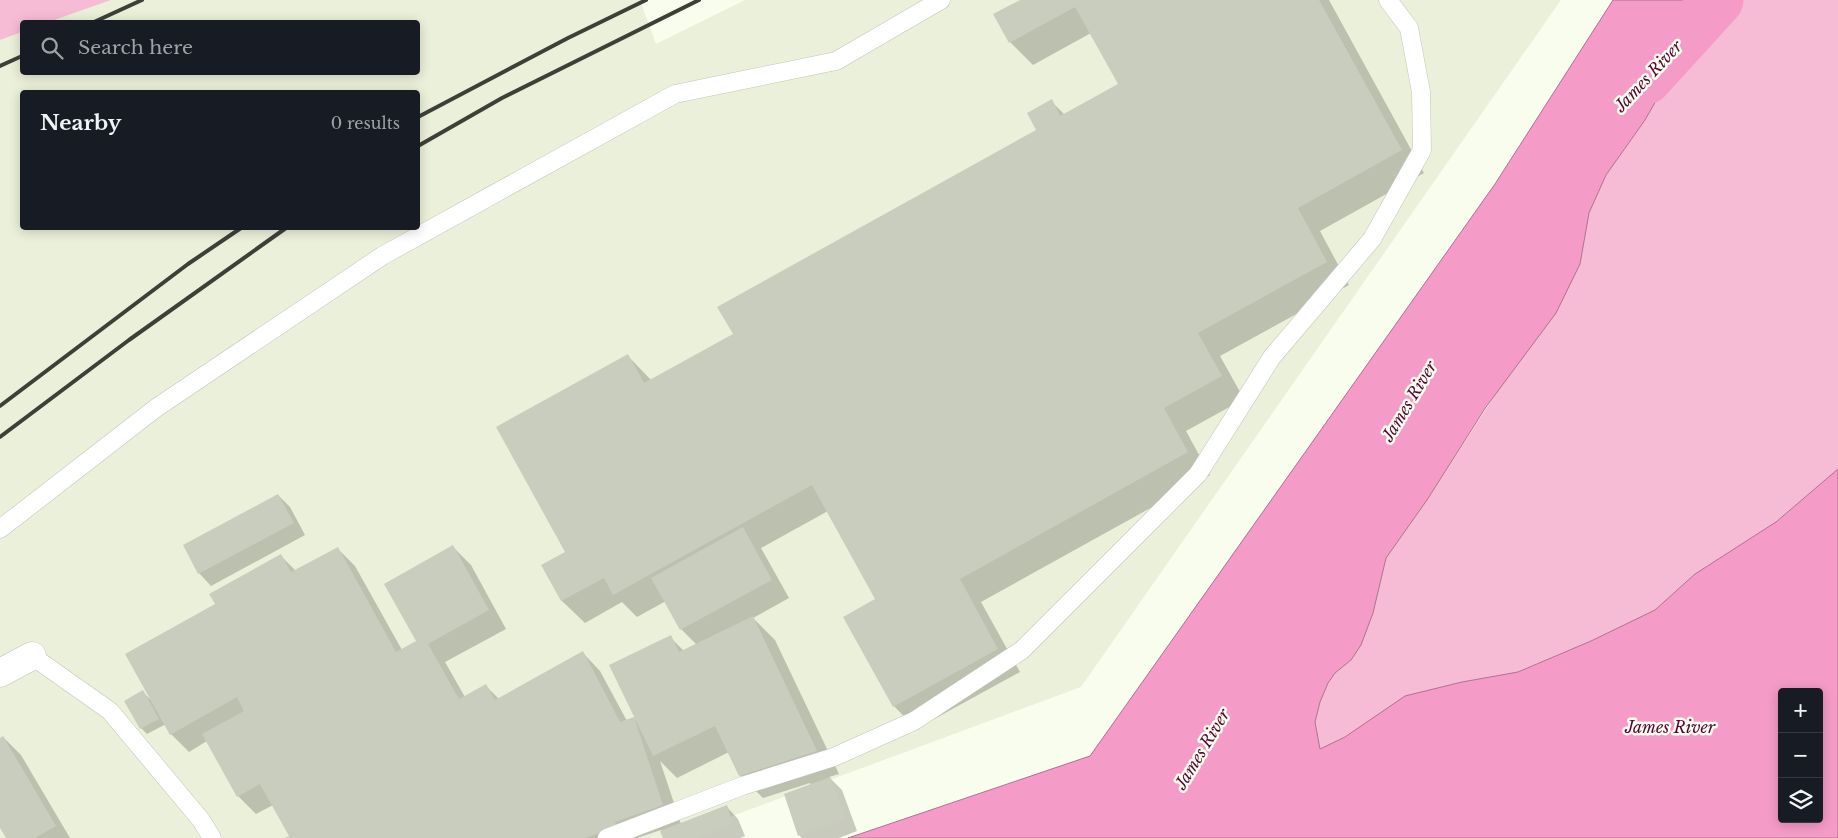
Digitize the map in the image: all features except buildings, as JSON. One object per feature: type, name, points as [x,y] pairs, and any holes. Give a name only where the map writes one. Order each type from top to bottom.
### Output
[{"type":"street","points":[[0,673],[32,656]]},
{"type":"lane","points":[[0,529],[156,408],[382,256],[675,94],[836,61],[941,0]]},
{"type":"lane","points":[[607,838],[742,786],[834,757],[914,721],[1022,650],[1198,474],[1272,357],[1372,239],[1422,150],[1421,92],[1409,28],[1388,0]]},
{"type":"lane","points":[[32,656],[110,711],[200,820],[212,838]]},
{"type":"shaded area","points":[[0,0],[111,0],[55,20],[20,20],[20,33],[0,40]]},
{"type":"shaded area","points":[[111,0],[640,0],[656,44],[745,0],[1561,0],[1081,687],[673,838],[0,838],[0,40],[20,33],[20,75],[420,75],[420,20],[55,20]]},
{"type":"shaded area","points":[[1711,0],[1838,0],[1838,469],[1776,522],[1695,574],[1655,610],[1591,641],[1518,672],[1462,682],[1320,749],[1315,722],[1320,702],[1328,683],[1335,673],[1351,660],[1373,613],[1386,558],[1427,500],[1580,264],[1589,213],[1606,175],[1645,120],[1681,57],[1699,14]]},
{"type":"water","name":"James River","points":[[1613,0],[1711,0],[1699,14],[1681,57],[1645,120],[1606,175],[1589,213],[1580,264],[1556,313],[1486,407],[1427,500],[1386,558],[1373,613],[1361,645],[1351,660],[1335,673],[1328,683],[1320,702],[1315,722],[1320,749],[1345,737],[1405,696],[1462,682],[1518,672],[1591,641],[1655,610],[1695,574],[1776,522],[1838,469],[1838,838],[848,838],[1090,756],[1495,184]]},
{"type":"waterway","name":"James River","points":[[1646,79],[1718,0]]},
{"type":"railway","points":[[98,20],[142,0]]},
{"type":"railway","points":[[420,116],[568,38],[646,0]]},
{"type":"railway","points":[[420,145],[502,98],[699,0]]},
{"type":"railway","points":[[0,66],[20,57]]},
{"type":"railway","points":[[0,406],[188,264],[238,230]]},
{"type":"railway","points":[[0,437],[129,340],[283,230]]}]
